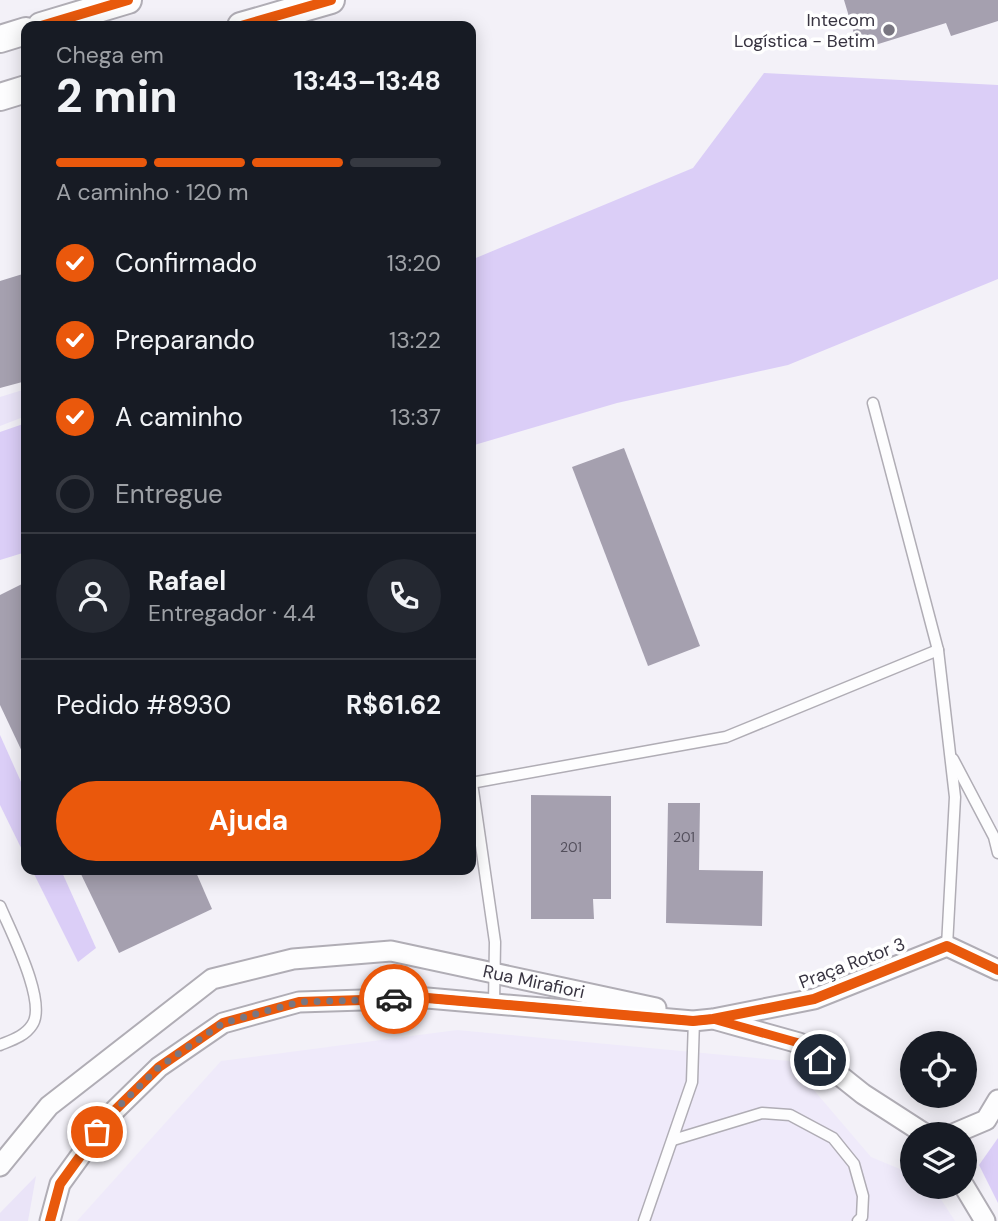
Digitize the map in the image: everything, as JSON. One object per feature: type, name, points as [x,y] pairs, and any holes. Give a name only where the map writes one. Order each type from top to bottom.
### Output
[{"type":"street","points":[[58,21],[128,0]]},
{"type":"street","points":[[259,21],[331,0]]},
{"type":"street","points":[[0,39],[21,33]]},
{"type":"street","points":[[0,97],[21,91]]},
{"type":"street","points":[[947,946],[998,970]]},
{"type":"street","name":"Praça Rotor 3","points":[[700,1019],[814,999],[947,946]]},
{"type":"street","name":"Rua Mirafiori","points":[[0,1166],[49,1106],[212,979],[293,959],[391,951],[700,1019]]},
{"type":"street","name":"Rua Mirafiori","points":[[50,1221],[60,1184],[110,1115],[159,1067],[223,1023],[299,1002],[427,998],[700,1019]]},
{"type":"street","points":[[700,1019],[799,1043],[863,1094],[906,1122]]},
{"type":"street","points":[[977,1124],[986,1120],[998,1100]]},
{"type":"street","points":[[972,1199],[985,1221]]},
{"type":"lane","points":[[873,403],[938,650],[954,797],[947,946]]},
{"type":"lane","points":[[476,782],[726,737],[938,650]]},
{"type":"lane","points":[[949,751],[994,837],[998,853]]},
{"type":"lane","points":[[476,816],[495,942],[494,1004]]},
{"type":"lane","points":[[0,906],[28,973],[38,1011],[34,1024],[23,1035],[0,1045]]},
{"type":"lane","points":[[644,1221],[692,1082],[700,1019]]},
{"type":"lane","points":[[673,1140],[762,1112],[790,1115],[833,1138],[854,1164],[863,1196],[862,1217],[858,1221]]},
{"type":"shaded area","points":[[764,73],[998,85],[998,279],[788,365],[617,403],[476,445],[476,258],[693,168]]},
{"type":"shaded area","points":[[21,391],[21,418],[0,426],[0,397]]},
{"type":"shaded area","points":[[21,425],[21,554],[0,560],[0,432]]},
{"type":"shaded area","points":[[0,735],[21,782],[21,848],[0,805]]},
{"type":"shaded area","points":[[34,875],[63,875],[96,948],[78,962]]},
{"type":"shaded area","points":[[457,1030],[789,1061],[871,1157],[900,1169],[900,1199],[941,1199],[955,1221],[77,1221],[221,1061]]},
{"type":"shaded area","points":[[998,1138],[998,1203],[979,1165]]},
{"type":"shaded area","points":[[36,1176],[28,1221],[0,1221],[0,1213]]},
{"type":"building","name":"Intecom Logística - Betim","points":[[844,0],[998,0],[998,21],[951,36],[946,23],[859,50]]},
{"type":"building","points":[[21,275],[21,382],[0,388],[0,281]]},
{"type":"building","points":[[624,448],[700,646],[648,666],[572,467]]},
{"type":"building","points":[[21,584],[21,749],[0,705],[0,595]]},
{"type":"building","points":[[531,795],[611,796],[611,899],[593,899],[594,919],[531,919]]},
{"type":"building","points":[[668,803],[700,803],[699,870],[763,871],[762,926],[666,923]]},
{"type":"building","points":[[81,875],[197,875],[212,909],[119,953]]},
{"type":"cycle path","points":[[58,21],[128,0]]},
{"type":"cycle path","points":[[258,21],[331,0]]},
{"type":"cycle path","points":[[50,1221],[60,1184],[110,1115],[159,1067],[223,1023],[299,1002],[427,998],[693,1021],[814,999],[947,946],[998,970]]},
{"type":"way so far","points":[[97,1132],[110,1115],[159,1067],[223,1023],[299,1002],[394,999]]},
{"type":"place","name":"Intecom Logística - Betim","points":[[889,30]]},
{"type":"route","points":[[394,999],[427,998],[693,1021],[713,1019],[799,1043],[820,1060]]}]
